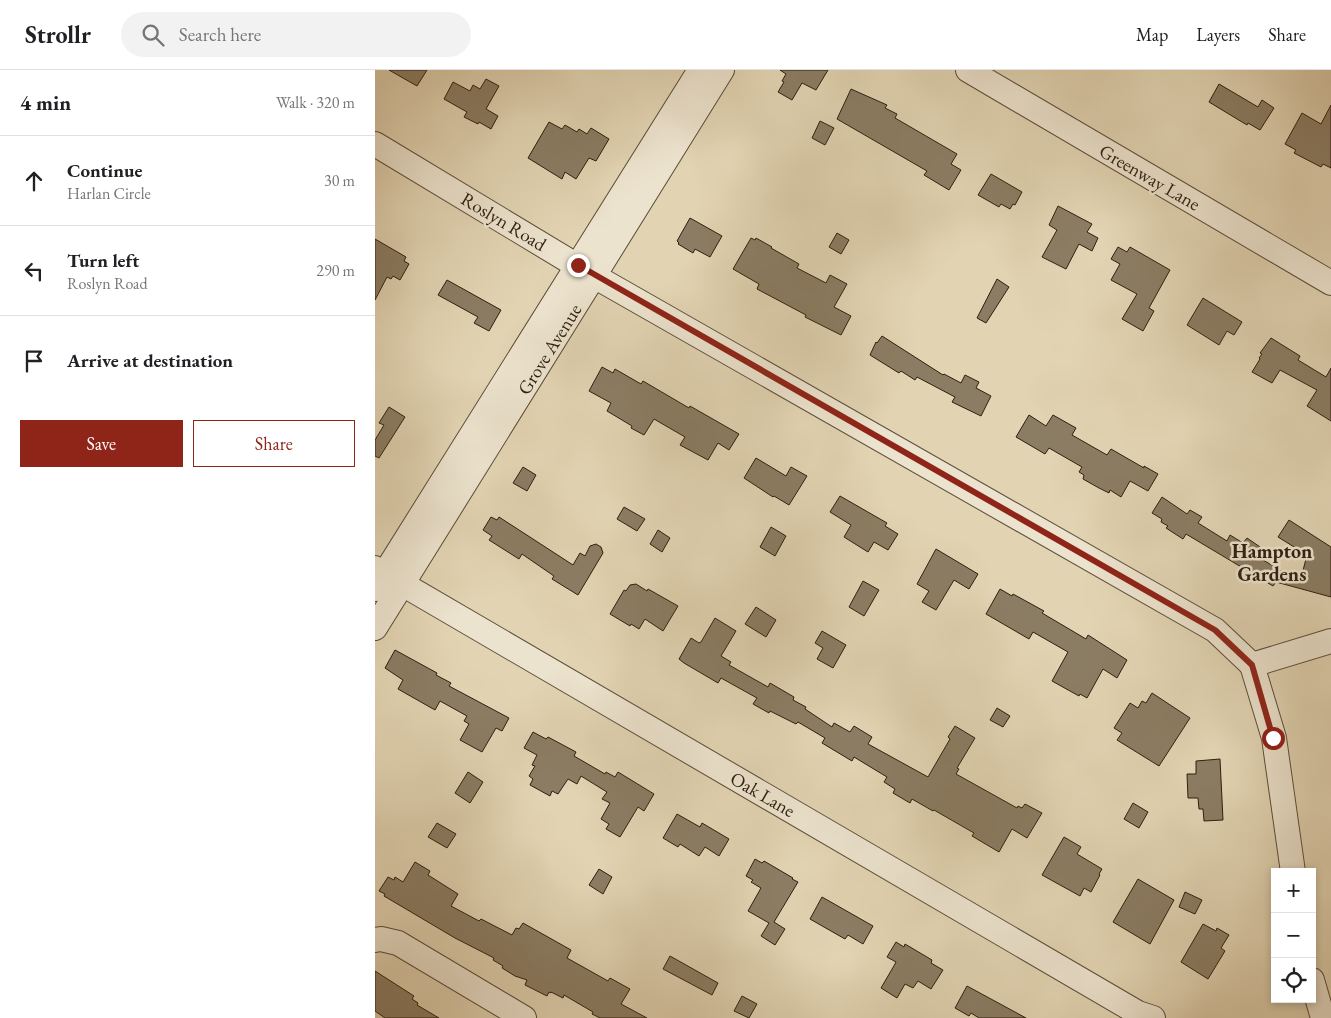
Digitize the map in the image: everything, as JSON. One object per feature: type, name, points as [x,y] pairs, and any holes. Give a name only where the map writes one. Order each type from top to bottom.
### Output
[{"type":"street","name":"Grove Avenue","points":[[586,271],[699,70]]},
{"type":"street","name":"Grove Avenue","points":[[375,628],[384,579],[586,271],[722,70]]},
{"type":"street","name":"Greenway Lane","points":[[968,70],[1331,283]]},
{"type":"street","name":"Roslyn Road","points":[[375,144],[586,271],[1215,630],[1252,665]]},
{"type":"street","name":"Oak Lane","points":[[384,579],[1138,1013],[1153,1018]]},
{"type":"street","points":[[1292,868],[1273,738],[1252,665],[1331,641]]},
{"type":"street","points":[[375,940],[381,939],[398,943],[524,1018]]},
{"type":"street","points":[[1316,994],[1323,1018]]},
{"type":"building","points":[[389,70],[427,70],[417,86]]},
{"type":"building","points":[[780,70],[828,70],[816,90],[802,83],[792,100],[778,92],[786,74]]},
{"type":"building","points":[[486,79],[499,86],[486,109],[498,116],[491,129],[479,122],[478,124],[464,117],[467,112],[444,99],[453,82],[470,91],[473,85],[480,89]]},
{"type":"building","points":[[1219,84],[1258,107],[1262,100],[1274,108],[1260,130],[1248,123],[1247,125],[1209,102]]},
{"type":"building","points":[[851,89],[887,105],[885,108],[897,114],[895,118],[957,154],[951,164],[961,170],[949,190],[924,175],[927,171],[837,119]]},
{"type":"building","points":[[1331,105],[1331,168],[1323,164],[1321,167],[1294,153],[1296,150],[1285,144],[1302,113],[1321,124]]},
{"type":"building","points":[[820,121],[834,128],[825,145],[812,138]]},
{"type":"building","points":[[549,122],[562,129],[565,125],[577,132],[579,129],[587,134],[591,128],[609,139],[596,161],[589,158],[576,179],[565,172],[562,179],[528,158]]},
{"type":"building","points":[[991,174],[1022,192],[1015,205],[1013,204],[1010,209],[1001,204],[999,207],[978,195]]},
{"type":"building","points":[[1058,206],[1092,224],[1087,232],[1098,238],[1092,251],[1079,244],[1066,269],[1042,257],[1057,230],[1049,225]]},
{"type":"building","points":[[690,218],[722,236],[710,257],[695,249],[693,253],[678,244],[677,241]]},
{"type":"building","points":[[837,233],[849,240],[841,254],[829,247]]},
{"type":"building","points":[[751,238],[755,240],[756,238],[772,247],[799,264],[797,268],[826,283],[830,275],[847,284],[834,307],[851,316],[841,335],[805,317],[806,315],[757,289],[759,284],[733,269]]},
{"type":"building","points":[[375,239],[406,257],[404,261],[409,264],[400,280],[393,276],[391,279],[387,277],[375,300]]},
{"type":"building","points":[[1118,247],[1127,252],[1130,247],[1170,270],[1149,308],[1154,311],[1143,331],[1122,319],[1137,294],[1111,280],[1120,264],[1111,259]]},
{"type":"building","points":[[997,279],[1009,287],[986,323],[977,318]]},
{"type":"building","points":[[447,280],[501,310],[489,331],[474,323],[478,317],[438,295]]},
{"type":"building","points":[[1203,298],[1242,322],[1234,335],[1227,331],[1219,345],[1187,325]]},
{"type":"building","points":[[882,336],[943,375],[961,383],[965,375],[979,382],[976,388],[991,396],[981,416],[952,402],[955,397],[917,377],[915,380],[901,371],[899,373],[870,355],[876,342]]},
{"type":"building","points":[[1271,338],[1300,356],[1298,360],[1326,377],[1331,368],[1331,421],[1307,406],[1317,390],[1280,370],[1272,383],[1252,372],[1260,359],[1262,354],[1260,353]]},
{"type":"building","points":[[602,367],[613,373],[615,369],[641,384],[643,381],[739,434],[729,450],[718,443],[708,460],[680,445],[685,437],[654,419],[644,435],[607,411],[611,403],[589,391]]},
{"type":"building","points":[[389,407],[405,417],[379,458],[375,456],[375,440],[384,425],[379,423]]},
{"type":"building","points":[[1029,415],[1046,426],[1053,415],[1076,428],[1072,435],[1107,455],[1111,449],[1158,474],[1148,491],[1130,481],[1121,497],[1110,490],[1109,493],[1083,479],[1084,475],[1079,472],[1082,467],[1049,448],[1045,454],[1016,437]]},
{"type":"building","points":[[756,458],[786,476],[791,467],[807,476],[789,505],[744,478]]},
{"type":"building","points":[[523,467],[536,475],[527,491],[513,483]]},
{"type":"building","points":[[840,496],[887,523],[885,526],[898,534],[888,550],[874,542],[868,552],[844,537],[851,525],[830,512]]},
{"type":"building","points":[[1162,497],[1187,514],[1190,510],[1202,517],[1198,523],[1227,541],[1230,535],[1243,543],[1247,538],[1263,549],[1258,557],[1300,582],[1307,555],[1278,537],[1289,520],[1331,547],[1331,597],[1276,582],[1273,586],[1186,534],[1183,539],[1166,528],[1168,526],[1161,522],[1162,519],[1152,513]]},
{"type":"building","points":[[624,507],[645,519],[637,531],[617,519]]},
{"type":"building","points":[[491,517],[497,520],[499,517],[573,565],[580,553],[585,556],[590,546],[596,544],[601,547],[603,553],[578,595],[552,579],[554,576],[522,554],[519,559],[489,540],[492,536],[483,530]]},
{"type":"building","points":[[771,527],[786,536],[775,556],[760,547]]},
{"type":"building","points":[[658,530],[670,538],[662,552],[650,544]]},
{"type":"building","points":[[936,549],[978,574],[969,589],[954,580],[936,610],[922,602],[929,591],[917,584]]},
{"type":"building","points":[[863,581],[879,590],[864,616],[849,607]]},
{"type":"building","points":[[636,584],[678,606],[663,631],[645,619],[639,629],[610,614],[624,590],[626,591],[630,585]]},
{"type":"building","points":[[1000,589],[1044,611],[1042,613],[1086,639],[1088,635],[1127,660],[1117,678],[1103,669],[1087,698],[1080,694],[1079,696],[1052,681],[1068,652],[1033,632],[1029,639],[986,614]]},
{"type":"building","points":[[756,607],[776,620],[766,637],[745,624]]},
{"type":"building","points":[[715,618],[736,631],[721,656],[731,662],[729,665],[768,687],[770,683],[794,697],[793,700],[806,707],[805,709],[832,727],[834,723],[850,732],[854,726],[872,737],[868,744],[928,777],[950,739],[948,737],[955,726],[975,738],[957,768],[959,769],[956,774],[1017,808],[1018,806],[1022,808],[1025,804],[1042,813],[1027,838],[1012,829],[999,852],[972,836],[974,833],[934,810],[912,799],[910,803],[893,793],[895,789],[884,782],[887,777],[854,757],[852,761],[822,743],[825,738],[798,722],[796,724],[770,711],[769,713],[753,704],[757,698],[721,678],[718,683],[684,663],[679,659],[691,638],[699,643],[701,642]]},
{"type":"building","points":[[822,631],[846,645],[833,668],[817,659],[823,648],[815,643]]},
{"type":"building","points":[[395,650],[437,673],[436,675],[451,683],[449,686],[509,718],[502,731],[496,728],[482,752],[460,740],[469,724],[464,721],[467,716],[440,701],[435,710],[398,689],[403,680],[385,668]]},
{"type":"building","points":[[1152,693],[1190,718],[1159,766],[1117,740],[1122,733],[1114,728],[1130,703],[1138,708],[1142,701],[1146,703]]},
{"type":"building","points":[[997,708],[1010,716],[1003,727],[990,720]]},
{"type":"building","points":[[533,732],[546,739],[548,737],[576,752],[574,756],[605,774],[606,772],[615,777],[618,772],[654,794],[644,811],[638,807],[620,837],[606,829],[609,824],[601,819],[610,803],[602,799],[607,792],[581,776],[577,784],[568,779],[558,794],[552,791],[550,796],[530,785],[533,779],[529,776],[535,766],[532,765],[537,755],[524,748]]},
{"type":"building","points":[[1220,759],[1223,820],[1204,821],[1203,809],[1199,809],[1198,798],[1188,798],[1187,774],[1196,774],[1196,761]]},
{"type":"building","points":[[468,772],[483,782],[470,803],[455,793]]},
{"type":"building","points":[[1133,803],[1148,812],[1139,828],[1124,819]]},
{"type":"building","points":[[677,814],[700,827],[702,823],[729,839],[719,856],[705,847],[699,856],[680,844],[678,847],[663,838]]},
{"type":"building","points":[[437,823],[456,834],[447,848],[428,837]]},
{"type":"building","points":[[1064,837],[1081,847],[1077,854],[1102,869],[1091,892],[1084,888],[1080,896],[1042,875]]},
{"type":"building","points":[[755,859],[762,863],[764,861],[798,882],[774,922],[785,929],[775,945],[761,936],[769,923],[748,911],[761,888],[751,882],[753,880],[746,876]]},
{"type":"building","points":[[415,862],[430,871],[428,875],[458,894],[451,906],[479,921],[481,919],[512,935],[516,928],[519,929],[523,923],[571,950],[567,958],[608,981],[610,978],[630,989],[621,1004],[647,1018],[600,1018],[564,995],[563,998],[549,992],[547,996],[525,985],[527,980],[515,976],[502,968],[503,966],[493,960],[494,958],[455,938],[384,896],[385,894],[379,891],[388,877],[394,880],[395,877],[403,882]]},
{"type":"building","points":[[599,869],[612,877],[603,894],[589,885]]},
{"type":"building","points":[[1138,879],[1174,900],[1150,944],[1113,922]]},
{"type":"building","points":[[1185,892],[1202,900],[1195,914],[1179,907]]},
{"type":"building","points":[[822,897],[873,926],[863,944],[848,935],[845,939],[810,919]]},
{"type":"building","points":[[1203,924],[1216,931],[1217,928],[1229,935],[1221,948],[1225,951],[1208,979],[1181,962]]},
{"type":"building","points":[[896,942],[904,947],[905,944],[932,960],[931,963],[943,970],[931,989],[918,981],[913,988],[905,984],[897,998],[881,988],[896,962],[887,957]]},
{"type":"building","points":[[670,956],[718,983],[712,995],[663,969]]},
{"type":"building","points":[[375,971],[414,996],[412,999],[418,1003],[417,1005],[439,1018],[385,1018],[375,1011]]},
{"type":"building","points":[[967,986],[1026,1018],[979,1018],[971,1013],[969,1016],[955,1008]]},
{"type":"building","points":[[742,996],[757,1004],[749,1018],[734,1011]]},
{"type":"district","name":"Hampton Gardens","points":[[1272,562]]},
{"type":"route","points":[[578,265],[594,276],[1215,630],[1252,665],[1273,738]]}]
